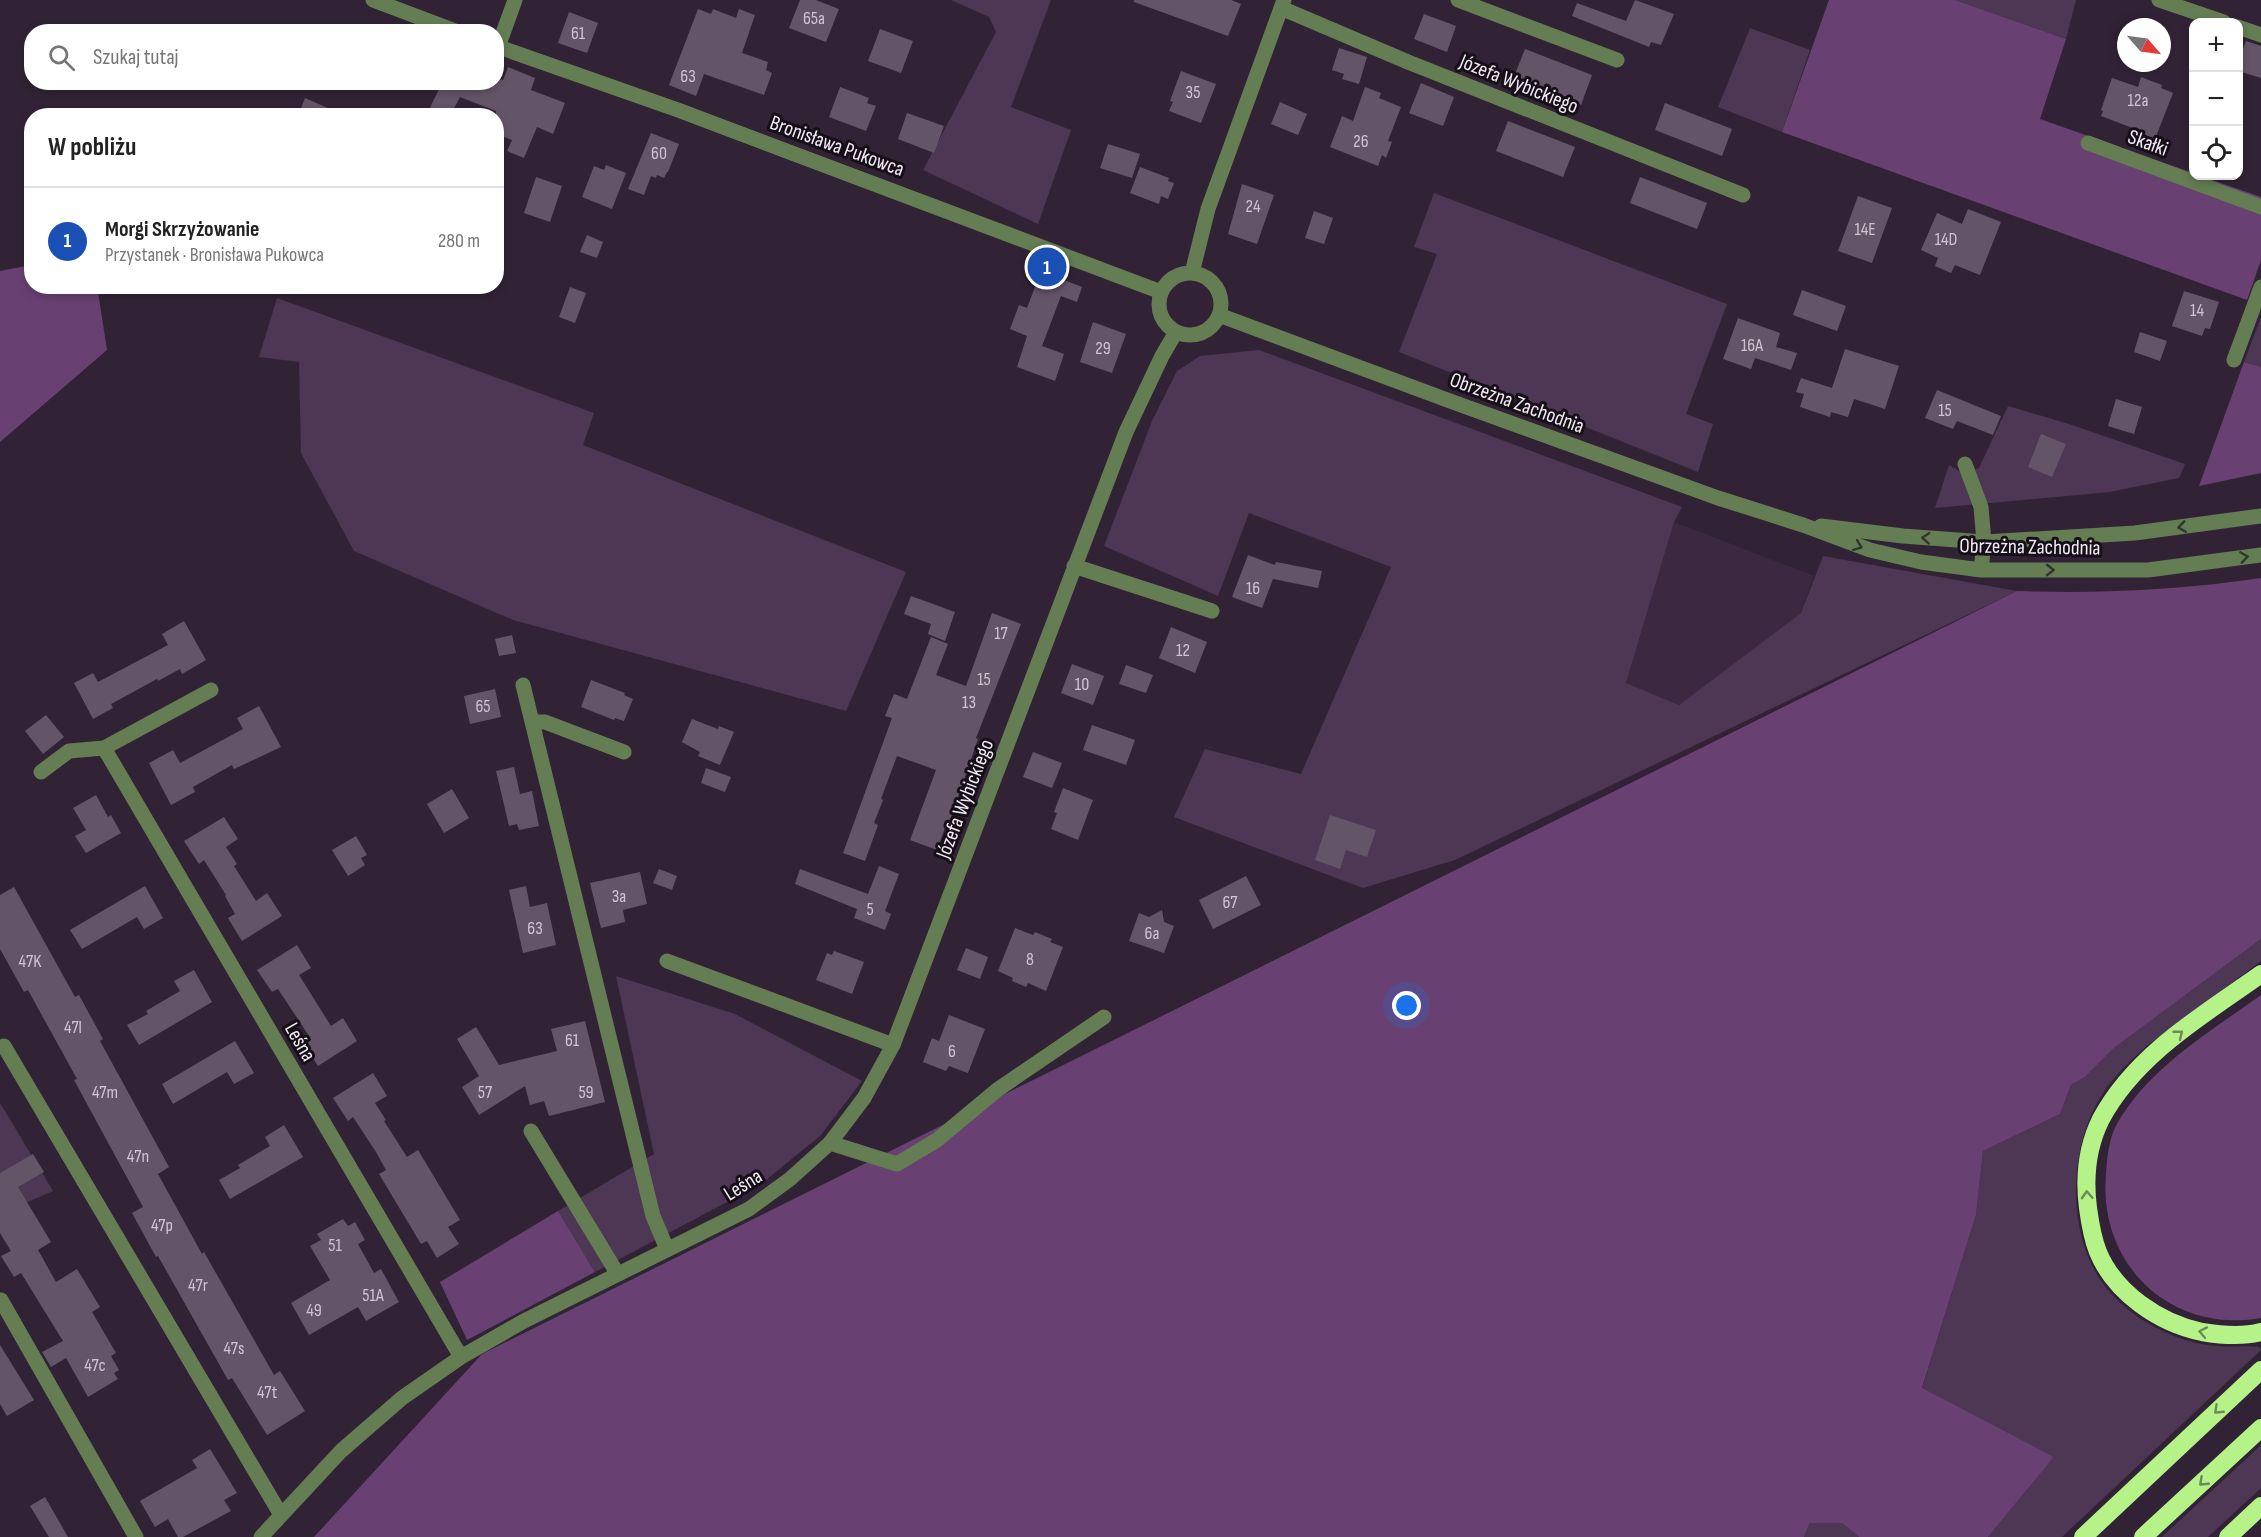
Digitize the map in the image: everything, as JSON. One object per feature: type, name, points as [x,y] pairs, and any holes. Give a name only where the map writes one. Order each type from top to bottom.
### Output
[{"type":"highway","points":[[2261,974],[2140,1065],[2116,1094],[2091,1142],[2086,1168],[2086,1197],[2091,1230],[2099,1253],[2113,1276],[2136,1300],[2169,1321],[2194,1330],[2218,1335],[2261,1332]]},
{"type":"highway","points":[[2083,1537],[2261,1370]]},
{"type":"highway","points":[[2143,1537],[2261,1428]]},
{"type":"highway","points":[[2228,1537],[2261,1506]]},
{"type":"street","points":[[373,0],[437,24]]},
{"type":"street","points":[[504,28],[515,0]]},
{"type":"street","points":[[1458,0],[1617,60]]},
{"type":"street","points":[[2159,0],[2212,18]]},
{"type":"street","name":"Józefa Wybickiego","points":[[1192,273],[1208,209],[1282,4],[1408,62],[1743,195]]},
{"type":"street","points":[[2243,29],[2261,35]]},
{"type":"street","name":"Bronisława Pukowca","points":[[504,48],[689,114],[1161,292]]},
{"type":"street","name":"Skałki","points":[[2088,143],[2261,207]]},
{"type":"street","points":[[1192,273],[1206,277],[1216,287],[1221,300],[1219,315],[1212,326],[1201,333],[1188,335],[1176,332],[1166,325],[1158,304],[1161,292],[1168,282],[1179,274],[1192,273]]},
{"type":"street","points":[[2234,360],[2261,286]]},
{"type":"street","name":"Obrzeżna Zachodnia","points":[[1219,315],[1718,498],[1803,525],[1870,550],[1921,562],[1982,570],[2148,570],[2261,555]]},
{"type":"street","name":"Józefa Wybickiego","points":[[830,1143],[864,1098],[893,1045],[1126,432],[1176,332]]},
{"type":"street","points":[[1965,464],[1981,507],[1984,542],[1982,570]]},
{"type":"street","name":"Obrzeżna Zachodnia","points":[[1803,525],[1984,542],[2134,533],[2261,516]]},
{"type":"street","points":[[1074,566],[1212,611]]},
{"type":"street","points":[[523,685],[653,1215],[667,1249]]},
{"type":"street","points":[[42,772],[69,751],[104,748],[212,690]]},
{"type":"street","points":[[532,722],[545,722],[624,752]]},
{"type":"street","name":"Leśna","points":[[104,748],[461,1357]]},
{"type":"street","points":[[668,961],[893,1045]]},
{"type":"street","points":[[830,1143],[897,1164],[937,1140],[997,1090],[1104,1017]]},
{"type":"street","points":[[4,1046],[280,1515]]},
{"type":"street","points":[[531,1131],[617,1273]]},
{"type":"street","name":"Leśna","points":[[261,1537],[341,1451],[402,1398],[461,1357],[524,1321],[617,1273],[749,1209],[790,1179],[830,1143]]},
{"type":"street","points":[[1,1300],[136,1537]]},
{"type":"shaded area","points":[[951,0],[1051,0],[1011,107],[1071,130],[1038,224],[923,170],[996,32],[989,17]]},
{"type":"shaded area","points":[[1829,0],[1955,0],[2066,39],[2040,119],[2189,172],[2189,180],[2212,180],[2261,197],[2261,260],[2247,300],[1782,132]]},
{"type":"shaded area","points":[[1955,0],[2076,0],[2066,39]]},
{"type":"shaded area","points":[[1750,28],[1810,50],[1782,132],[1718,107]]},
{"type":"shaded area","points":[[1434,193],[1727,304],[1686,414],[1713,424],[1698,472],[1399,352],[1437,254],[1414,247]]},
{"type":"shaded area","points":[[24,266],[24,294],[98,294],[107,350],[0,442],[0,271]]},
{"type":"shaded area","points":[[277,298],[594,413],[583,445],[906,572],[846,711],[513,620],[354,551],[301,453],[299,362],[259,357]]},
{"type":"shaded area","points":[[2261,317],[2261,367],[2244,362]]},
{"type":"shaded area","points":[[1259,350],[1682,507],[1674,522],[1626,683],[1679,705],[1801,613],[1823,556],[2017,591],[1455,860],[1363,888],[1174,817],[1205,749],[1301,774],[1391,567],[1249,513],[1218,596],[1104,546],[1152,421],[1177,371],[1200,356]]},
{"type":"shaded area","points":[[2244,362],[2261,367],[2261,473],[2199,486]]},
{"type":"shaded area","points":[[2008,406],[2069,424],[2185,464],[2179,478],[2110,492],[1935,508],[1949,465],[1962,473],[1979,468]]},
{"type":"shaded area","points":[[1674,522],[1814,576],[1801,613],[1679,705],[1626,683]]},
{"type":"shaded area","points":[[2261,578],[2261,939],[2114,1048],[2085,1077],[2071,1085],[2060,1114],[1983,1151],[1976,1215],[1922,1388],[2054,1457],[1988,1537],[1859,1537],[1842,1523],[1810,1523],[1804,1537],[314,1537],[482,1354],[2017,591],[2139,590],[2200,586]]},
{"type":"shaded area","points":[[2261,939],[2261,961],[2148,1045],[2125,1066],[2105,1090],[2086,1127],[2080,1149],[2076,1196],[2083,1242],[2091,1263],[2102,1282],[2128,1310],[2153,1326],[2189,1341],[2223,1347],[2259,1347],[2261,1350],[2062,1537],[1988,1537],[2054,1457],[1922,1389],[1976,1215],[1983,1151],[2060,1114],[2071,1085],[2085,1077],[2114,1048]]},
{"type":"shaded area","points":[[616,976],[735,1014],[862,1081],[820,1136],[761,1184],[595,1272],[558,1211],[654,1154]]},
{"type":"shaded area","points":[[2261,995],[2261,1318],[2228,1320],[2198,1315],[2170,1303],[2147,1286],[2128,1264],[2114,1237],[2107,1207],[2107,1161],[2118,1122],[2147,1084],[2183,1051]]},
{"type":"shaded area","points":[[0,1103],[53,1191],[0,1214]]},
{"type":"shaded area","points":[[558,1211],[595,1272],[467,1340],[440,1282]]},
{"type":"shaded area","points":[[2261,1445],[2261,1488],[2208,1537],[2162,1537]]},
{"type":"shaded area","points":[[1810,1523],[1842,1523],[1859,1537],[1804,1537]]},
{"type":"building","points":[[800,0],[816,0],[839,9],[826,42],[789,28]]},
{"type":"building","points":[[1134,0],[1231,0],[1241,4],[1228,36],[1134,2]]},
{"type":"building","points":[[1635,0],[1674,14],[1661,45],[1651,42],[1649,47],[1572,16],[1577,3],[1626,21]]},
{"type":"building","points":[[698,9],[711,14],[713,9],[736,18],[739,9],[755,15],[742,53],[768,62],[766,70],[772,73],[764,95],[704,74],[696,96],[669,85]]},
{"type":"building","points":[[569,12],[598,23],[587,53],[558,43]]},
{"type":"building","points":[[1424,14],[1456,26],[1447,52],[1414,39]]},
{"type":"building","points":[[880,29],[913,41],[901,73],[868,61]]},
{"type":"building","points":[[2246,41],[2261,46],[2261,78],[2243,73],[2243,49]]},
{"type":"building","points":[[1339,48],[1367,57],[1359,84],[1342,79],[1344,74],[1332,70]]},
{"type":"building","points":[[1525,49],[1592,75],[1581,105],[1513,79]]},
{"type":"building","points":[[508,67],[535,78],[531,90],[565,103],[553,134],[537,127],[524,158],[507,151],[512,140],[504,137],[504,108],[488,108],[460,97],[454,108],[430,108],[439,90],[504,90],[504,77]]},
{"type":"building","points":[[1181,71],[1216,84],[1201,123],[1169,111],[1173,102],[1170,101]]},
{"type":"building","points":[[2141,77],[2162,85],[2161,88],[2173,93],[2155,139],[2101,116],[2112,78],[2138,87]]},
{"type":"building","points":[[1421,83],[1454,97],[1443,126],[1409,113]]},
{"type":"building","points":[[840,87],[869,98],[867,103],[876,106],[866,131],[829,117]]},
{"type":"building","points":[[1365,87],[1381,93],[1379,98],[1401,107],[1388,141],[1392,142],[1386,158],[1382,155],[1378,166],[1330,147],[1342,116],[1353,121]]},
{"type":"building","points":[[305,98],[328,108],[301,108]]},
{"type":"building","points":[[1280,102],[1307,114],[1298,135],[1271,124]]},
{"type":"building","points":[[1665,103],[1732,129],[1722,156],[1655,130]]},
{"type":"building","points":[[907,113],[944,126],[934,153],[898,139]]},
{"type":"building","points":[[1508,121],[1575,147],[1563,177],[1496,151]]},
{"type":"building","points":[[651,133],[679,144],[664,178],[657,175],[656,178],[651,176],[644,195],[628,189]]},
{"type":"building","points":[[1108,144],[1140,154],[1132,178],[1100,168]]},
{"type":"building","points":[[606,165],[626,173],[612,209],[582,197],[594,166],[604,170]]},
{"type":"building","points":[[1140,167],[1169,178],[1168,181],[1174,183],[1168,199],[1161,196],[1159,204],[1130,193]]},
{"type":"building","points":[[536,177],[562,186],[550,222],[524,213]]},
{"type":"building","points":[[1640,177],[1707,203],[1697,229],[1630,203]]},
{"type":"building","points":[[1242,184],[1274,195],[1257,244],[1228,234]]},
{"type":"building","points":[[1858,196],[1892,208],[1872,263],[1838,251]]},
{"type":"building","points":[[1968,209],[2001,222],[1980,275],[1955,265],[1951,273],[1935,266],[1938,258],[1921,250],[1937,213],[1962,224]]},
{"type":"building","points":[[1314,211],[1333,218],[1324,244],[1305,238]]},
{"type":"building","points":[[587,235],[603,242],[597,258],[580,252]]},
{"type":"building","points":[[1041,271],[1082,287],[1077,302],[1061,296],[1042,346],[1064,354],[1055,381],[1017,367],[1027,336],[1010,329],[1019,305],[1027,308]]},
{"type":"building","points":[[570,287],[586,293],[575,323],[559,317]]},
{"type":"building","points":[[1802,290],[1846,306],[1837,331],[1793,315]]},
{"type":"building","points":[[2184,291],[2219,302],[2210,329],[2205,328],[2202,336],[2172,326]]},
{"type":"building","points":[[1738,318],[1780,333],[1776,347],[1797,353],[1791,370],[1755,358],[1751,369],[1723,359]]},
{"type":"building","points":[[1093,322],[1126,334],[1112,373],[1080,362]]},
{"type":"building","points":[[2140,332],[2167,341],[2160,361],[2134,352]]},
{"type":"building","points":[[1845,349],[1899,366],[1885,409],[1854,399],[1848,417],[1831,412],[1830,417],[1800,407],[1804,394],[1796,392],[1801,378],[1832,388]]},
{"type":"building","points":[[1937,390],[2001,416],[1993,435],[1957,421],[1953,429],[1925,418]]},
{"type":"building","points":[[2116,399],[2142,407],[2134,434],[2108,426]]},
{"type":"building","points":[[2041,434],[2066,444],[2052,477],[2028,467]]},
{"type":"building","points":[[1248,555],[1275,565],[1276,562],[1322,571],[1318,588],[1273,579],[1262,608],[1232,597]]},
{"type":"building","points":[[911,596],[955,612],[945,641],[928,634],[931,624],[904,614]]},
{"type":"building","points":[[992,613],[1021,624],[976,738],[978,739],[949,823],[947,822],[937,850],[910,840],[936,770],[897,756],[881,799],[883,800],[874,823],[878,825],[865,861],[843,853],[892,718],[885,716],[894,694],[907,699],[931,637],[948,644],[936,675],[966,686]]},
{"type":"building","points":[[184,621],[206,660],[182,674],[180,669],[158,681],[157,679],[111,704],[113,708],[93,719],[74,683],[93,673],[98,682],[168,645],[162,634]]},
{"type":"building","points":[[1171,627],[1207,642],[1195,673],[1159,658]]},
{"type":"building","points":[[512,635],[516,653],[499,656],[495,639]]},
{"type":"building","points":[[1072,664],[1104,676],[1093,705],[1061,693]]},
{"type":"building","points":[[1126,665],[1153,675],[1146,693],[1119,684]]},
{"type":"building","points":[[591,680],[625,693],[624,695],[633,699],[624,721],[615,718],[614,720],[581,707]]},
{"type":"building","points":[[495,689],[501,717],[470,724],[464,696]]},
{"type":"building","points":[[259,706],[281,747],[234,769],[232,765],[193,787],[195,792],[171,805],[149,763],[173,750],[180,763],[243,729],[237,718]]},
{"type":"building","points":[[46,715],[64,737],[43,754],[25,731]]},
{"type":"building","points":[[692,719],[718,729],[719,726],[734,732],[720,765],[698,756],[700,752],[682,742]]},
{"type":"building","points":[[1092,725],[1135,740],[1126,765],[1083,750]]},
{"type":"building","points":[[1033,752],[1062,763],[1052,788],[1023,777]]},
{"type":"building","points":[[514,767],[520,794],[532,791],[539,826],[519,830],[517,824],[509,826],[496,771]]},
{"type":"building","points":[[706,768],[731,777],[725,792],[701,783]]},
{"type":"building","points":[[1063,788],[1093,800],[1078,840],[1051,829],[1057,813],[1054,812]]},
{"type":"building","points":[[452,789],[469,818],[444,833],[427,804]]},
{"type":"building","points":[[96,795],[108,817],[111,815],[121,833],[86,853],[75,836],[86,830],[73,808]]},
{"type":"building","points":[[1330,815],[1376,830],[1367,857],[1346,850],[1340,869],[1315,860]]},
{"type":"building","points":[[224,817],[238,839],[226,847],[237,864],[234,866],[256,901],[267,893],[282,916],[242,941],[228,918],[235,914],[226,895],[204,860],[199,864],[184,841]]},
{"type":"building","points":[[356,836],[367,855],[361,858],[365,865],[348,876],[332,850]]},
{"type":"building","points":[[879,866],[899,874],[885,911],[891,914],[885,930],[854,918],[857,909],[795,884],[800,869],[868,894]]},
{"type":"building","points":[[659,869],[677,876],[672,890],[653,883]]},
{"type":"building","points":[[640,872],[647,904],[623,910],[625,922],[601,928],[590,883]]},
{"type":"building","points":[[1246,876],[1261,905],[1213,929],[1199,900]]},
{"type":"building","points":[[145,886],[163,918],[144,929],[137,917],[82,949],[70,930]]},
{"type":"building","points":[[526,886],[530,907],[547,903],[556,945],[523,953],[509,890]]},
{"type":"building","points":[[14,887],[75,997],[79,995],[103,1039],[100,1041],[169,1167],[158,1174],[202,1254],[204,1252],[274,1375],[280,1371],[305,1411],[267,1435],[232,1378],[228,1380],[158,1256],[156,1257],[132,1213],[143,1207],[28,990],[24,992],[0,949],[0,895]]},
{"type":"building","points":[[1162,910],[1164,922],[1174,926],[1164,953],[1129,941],[1139,913],[1149,917]]},
{"type":"building","points":[[1015,928],[1033,935],[1035,932],[1052,939],[1050,942],[1063,947],[1046,991],[1028,983],[1026,987],[998,971]]},
{"type":"building","points":[[297,945],[311,968],[299,975],[331,1026],[343,1018],[357,1041],[318,1066],[303,1043],[311,1039],[278,989],[272,992],[257,970]]},
{"type":"building","points":[[966,948],[988,957],[980,979],[957,970]]},
{"type":"building","points":[[834,951],[864,962],[852,994],[816,980],[827,953],[832,955]]},
{"type":"building","points":[[194,970],[212,1002],[139,1045],[127,1025],[148,1014],[146,1011],[180,991],[174,981]]},
{"type":"building","points":[[949,1015],[985,1029],[968,1073],[949,1066],[946,1071],[923,1062],[932,1038],[939,1041]]},
{"type":"building","points":[[585,1021],[605,1102],[549,1116],[544,1101],[530,1105],[525,1086],[479,1115],[462,1087],[479,1076],[457,1039],[476,1027],[499,1065],[557,1051],[551,1029]]},
{"type":"building","points":[[235,1041],[254,1073],[234,1084],[227,1072],[173,1104],[162,1084]]},
{"type":"building","points":[[373,1073],[387,1096],[375,1103],[386,1120],[384,1121],[407,1157],[418,1150],[460,1220],[448,1227],[459,1244],[437,1258],[427,1241],[421,1244],[379,1174],[386,1170],[376,1152],[353,1117],[348,1121],[333,1098]]},
{"type":"building","points":[[284,1125],[303,1157],[230,1199],[219,1180],[240,1168],[238,1165],[270,1146],[265,1137]]},
{"type":"building","points":[[33,1154],[44,1172],[18,1187],[51,1242],[38,1250],[56,1282],[77,1269],[100,1307],[92,1312],[116,1353],[111,1356],[119,1370],[114,1373],[118,1379],[88,1397],[66,1358],[51,1367],[42,1352],[63,1341],[21,1273],[14,1277],[1,1256],[11,1251],[0,1233],[0,1173]]},
{"type":"building","points":[[343,1219],[348,1226],[355,1222],[365,1240],[358,1244],[374,1273],[381,1269],[399,1302],[366,1321],[358,1307],[309,1335],[291,1303],[330,1280],[310,1246],[321,1240],[317,1234]]},
{"type":"building","points":[[0,1345],[34,1400],[7,1416],[0,1404]]},
{"type":"building","points":[[210,1449],[237,1493],[224,1500],[231,1511],[183,1537],[178,1537],[168,1519],[155,1527],[140,1501],[197,1468],[192,1460]]},
{"type":"building","points":[[45,1497],[68,1537],[49,1537],[30,1506]]},
{"type":"place","name":"Morgi Skrzyżowanie","points":[[1047,267]]}]
